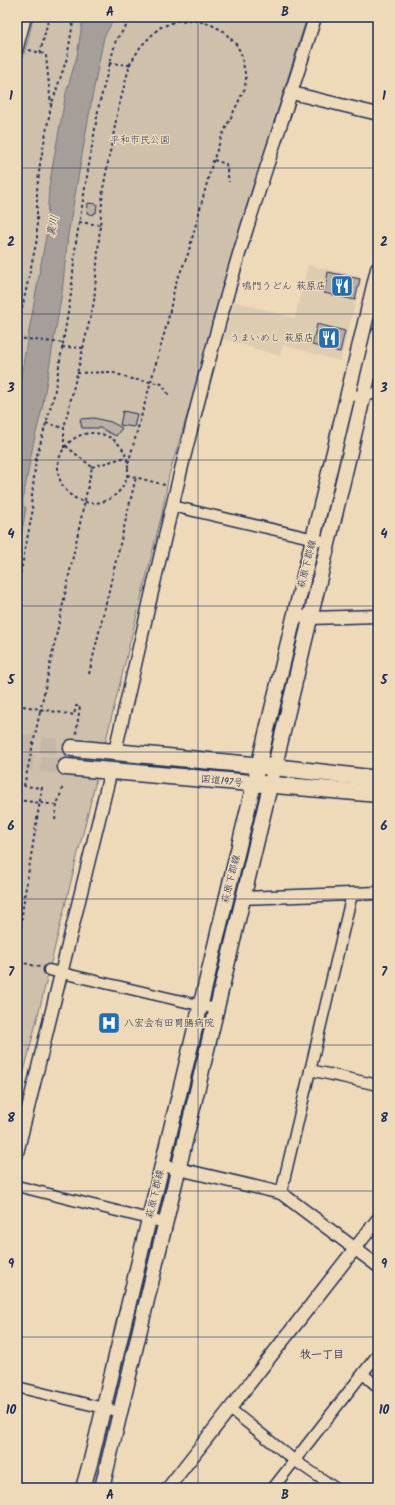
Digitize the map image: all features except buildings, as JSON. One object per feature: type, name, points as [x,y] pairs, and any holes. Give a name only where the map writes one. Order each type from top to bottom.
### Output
[{"type":"highway","name":"国道197号","points":[[73,743],[115,751],[378,779]]},
{"type":"highway","name":"国道197号","points":[[66,767],[378,794]]},
{"type":"main road","name":"萩原下郡線","points":[[102,1488],[270,785],[266,766],[295,615],[378,269]]},
{"type":"main road","name":"萩原下郡線","points":[[83,1488],[104,1408],[254,784],[266,766],[310,618],[378,335]]},
{"type":"street","points":[[18,49],[26,17]]},
{"type":"street","points":[[115,751],[186,445],[239,253],[292,94],[315,17]]},
{"type":"street","points":[[292,94],[378,114]]},
{"type":"street","points":[[348,394],[363,396],[378,392]]},
{"type":"street","points":[[172,506],[328,542]]},
{"type":"street","points":[[295,615],[310,618],[378,616]]},
{"type":"street","points":[[17,1153],[55,971],[111,770]]},
{"type":"street","points":[[242,898],[378,893]]},
{"type":"street","points":[[281,1193],[352,894]]},
{"type":"street","points":[[55,971],[216,1009]]},
{"type":"street","points":[[310,1070],[378,1085]]},
{"type":"street","points":[[162,1165],[281,1193],[378,1266]]},
{"type":"street","points":[[17,1186],[165,1223]]},
{"type":"street","points":[[168,1488],[378,1219]]},
{"type":"street","points":[[273,1488],[378,1354]]},
{"type":"street","points":[[363,1374],[378,1387]]},
{"type":"street","points":[[17,1388],[120,1412]]},
{"type":"street","points":[[230,1409],[294,1460],[334,1488]]},
{"type":"path","points":[[40,53],[49,17]]},
{"type":"path","points":[[17,332],[37,239],[38,184],[51,106],[67,58],[74,17]]},
{"type":"path","points":[[17,591],[33,509],[30,505],[36,459],[54,396],[63,343],[71,294],[79,222],[99,105],[116,40],[133,17]]},
{"type":"path","points":[[176,20],[193,20],[210,24],[223,31],[241,53],[246,78],[244,88],[222,136],[214,160],[188,254],[175,285],[168,320],[128,464],[127,475],[121,489],[112,498],[99,503],[86,503],[70,495],[60,481],[58,464],[65,447],[64,428],[94,302],[103,189],[118,110],[130,65],[141,46],[150,35],[159,28],[176,20]]},
{"type":"path","points":[[18,49],[44,54],[48,61],[51,106]]},
{"type":"path","points":[[109,63],[130,65]]},
{"type":"path","points":[[214,160],[226,164],[229,182]]},
{"type":"path","points":[[79,222],[100,225]]},
{"type":"path","points":[[19,338],[63,343]]},
{"type":"path","points":[[62,347],[83,348]]},
{"type":"path","points":[[77,373],[111,372],[132,379],[162,384],[170,397]]},
{"type":"path","points":[[46,423],[64,428]]},
{"type":"path","points":[[65,447],[74,439],[82,435],[99,434],[115,441],[126,457],[128,464]]},
{"type":"path","points":[[65,447],[92,467]]},
{"type":"path","points":[[92,467],[126,457]]},
{"type":"path","points":[[17,968],[19,962],[24,895],[42,788],[24,786],[86,503],[92,467]]},
{"type":"path","points":[[127,475],[168,486]]},
{"type":"path","points":[[89,674],[136,477]]},
{"type":"path","points":[[17,705],[41,711],[74,715],[76,706],[80,706],[73,743]]},
{"type":"path","points":[[55,820],[57,805],[63,786]]},
{"type":"path","points":[[17,800],[57,805]]},
{"type":"path","points":[[17,897],[24,895]]},
{"type":"path","points":[[19,962],[55,971]]},
{"type":"shaded area","points":[[308,265],[362,277],[340,361],[283,345],[280,356],[223,339],[234,301],[295,318]]},
{"type":"green space","name":"平和市民公園","points":[[33,17],[307,17],[236,243],[196,386],[169,475],[162,513],[17,1100],[17,77],[29,37]]},
{"type":"water","name":"裏川","points":[[83,17],[115,17],[104,37],[92,98],[68,235],[62,293],[42,409],[33,445],[23,499],[23,506],[26,508],[17,559],[17,398],[46,236],[49,187],[55,152],[66,93],[77,56]]},
{"type":"tunnel","points":[[17,742],[72,748]]},
{"type":"tunnel","points":[[17,761],[66,767]]},
{"type":"place","name":"鳴門うどん 萩原店","points":[[342,286]]},
{"type":"place","name":"うまいめし 萩原店","points":[[329,338]]},
{"type":"place","name":"八宏会有田胃腸病院","points":[[109,1023]]},
{"type":"district","name":"牧一丁目","points":[[322,1355]]}]
